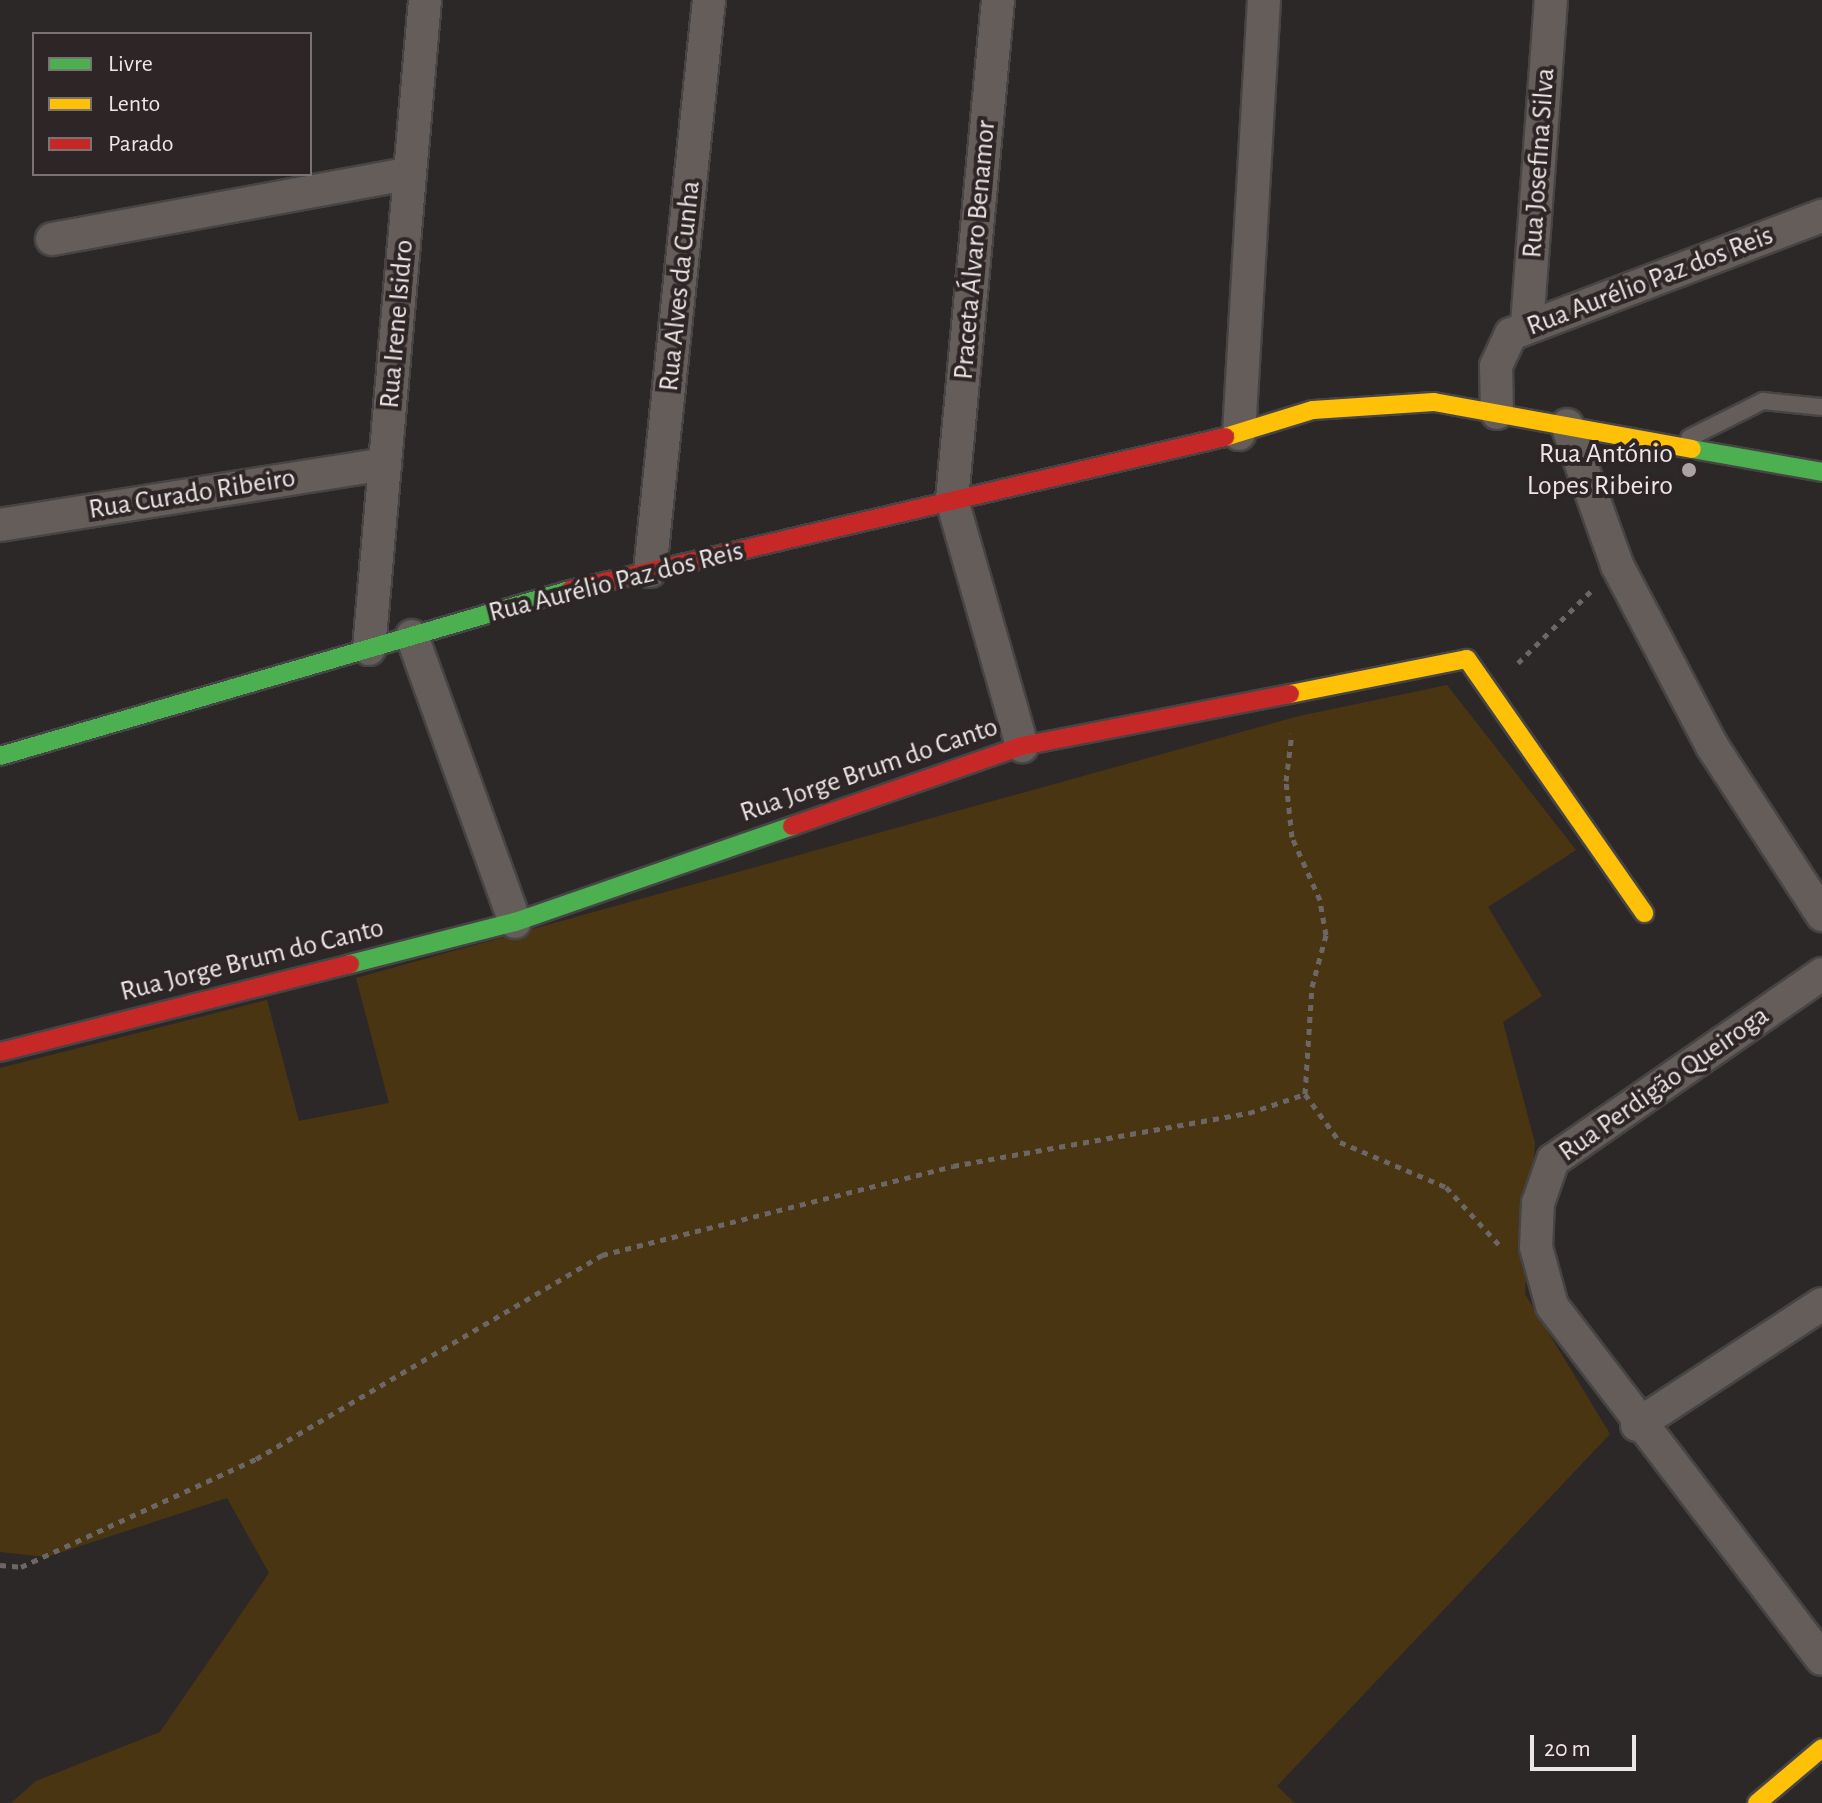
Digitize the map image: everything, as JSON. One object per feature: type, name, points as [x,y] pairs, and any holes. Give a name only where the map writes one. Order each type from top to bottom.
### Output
[{"type":"street","name":"Rua Irene Isidro","points":[[369,649],[425,0]]},
{"type":"street","name":"Rua Alves da Cunha","points":[[650,571],[709,0]]},
{"type":"street","name":"Praceta Álvaro Benamor","points":[[952,500],[998,0]]},
{"type":"street","points":[[1264,0],[1239,434],[1366,403],[1434,402],[1822,472]]},
{"type":"street","name":"Rua Josefina Silva","points":[[1527,326],[1551,0]]},
{"type":"street","points":[[52,239],[410,173]]},
{"type":"street","points":[[1822,202],[1822,216]]},
{"type":"street","name":"Rua Aurélio Paz dos Reis","points":[[1497,413],[1500,350],[1527,326],[1822,216]]},
{"type":"street","points":[[1567,425],[1617,565],[1712,746],[1822,915]]},
{"type":"street","name":"Rua Aurélio Paz dos Reis","points":[[0,756],[412,636],[650,571],[1239,434]]},
{"type":"street","name":"Rua Curado Ribeiro","points":[[0,525],[385,464]]},
{"type":"street","points":[[952,500],[1022,746]]},
{"type":"street","points":[[412,636],[515,922]]},
{"type":"street","name":"Rua Jorge Brum do Canto","points":[[0,1052],[515,922],[1022,746],[1467,659],[1644,913]]},
{"type":"street","name":"Rua Perdigão Queiroga","points":[[1822,974],[1553,1160],[1538,1203],[1540,1276],[1552,1306],[1637,1425],[1822,1659]]},
{"type":"street","points":[[1637,1425],[1822,1304]]},
{"type":"street","points":[[1757,1803],[1822,1748]]},
{"type":"lane","points":[[1677,445],[1763,401],[1822,407]]},
{"type":"path","points":[[1490,692],[1617,565]]},
{"type":"path","points":[[1296,692],[1286,781],[1292,837],[1320,900],[1326,935],[1310,1002],[1305,1094],[1340,1142],[1446,1187],[1507,1253],[1540,1276]]},
{"type":"path","points":[[0,1565],[21,1567],[242,1466],[602,1255],[953,1166],[1249,1113],[1305,1094]]},
{"type":"shaded area","points":[[1447,685],[1576,850],[1488,907],[1542,996],[1503,1022],[1535,1143],[1525,1294],[1610,1434],[1277,1786],[1295,1803],[11,1803],[36,1781],[160,1732],[269,1573],[227,1498],[47,1557],[0,1552],[0,1068],[267,1000],[299,1121],[389,1103],[356,978],[1299,716]]},
{"type":"traffic: fast","points":[[1692,449],[1822,472]]},
{"type":"traffic: fast","points":[[0,756],[570,590]]},
{"type":"traffic: fast","points":[[350,964],[515,922],[792,826]]},
{"type":"traffic: slow","points":[[1225,437],[1313,410],[1434,402],[1692,449]]},
{"type":"traffic: slow","points":[[1290,694],[1467,659],[1644,913]]},
{"type":"traffic: slow","points":[[1757,1803],[1822,1748]]},
{"type":"traffic: jam","points":[[570,590],[1225,437]]},
{"type":"traffic: jam","points":[[792,826],[1022,746],[1290,694]]},
{"type":"traffic: jam","points":[[0,1052],[350,964]]},
{"type":"place","name":"Rua António Lopes Ribeiro","points":[[1689,470]]}]
